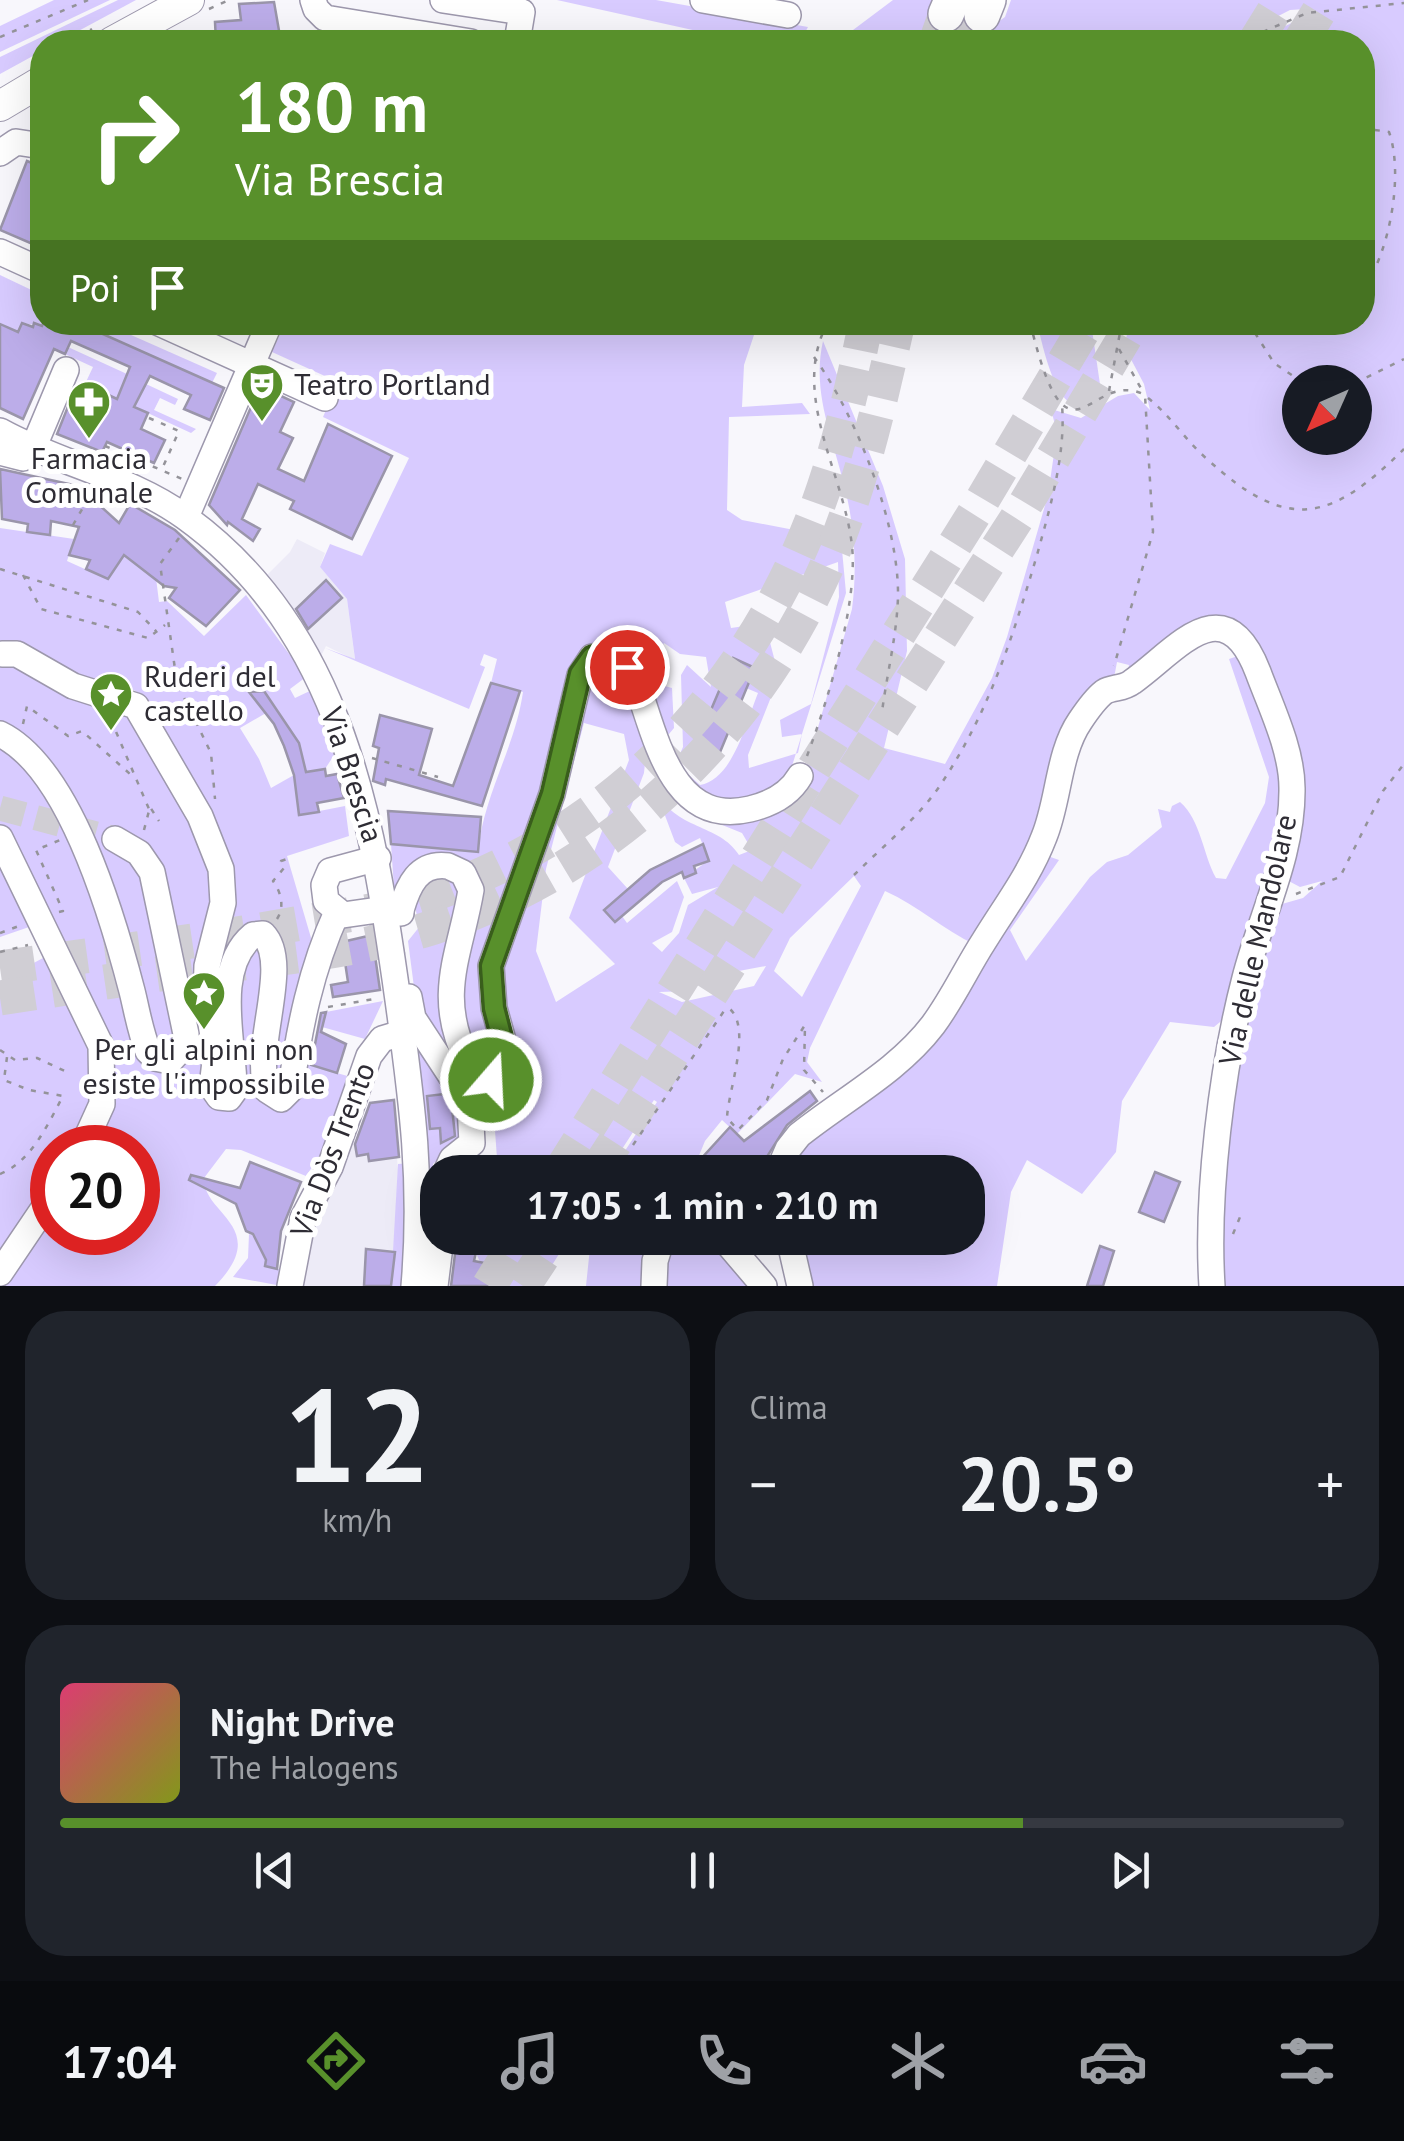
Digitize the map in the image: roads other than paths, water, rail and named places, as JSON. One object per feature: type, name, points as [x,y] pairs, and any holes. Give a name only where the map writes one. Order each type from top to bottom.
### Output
[{"type":"main road","points":[[134,30],[189,0]]},
{"type":"main road","points":[[0,106],[30,88]]},
{"type":"street","points":[[313,0],[325,18],[356,30]]},
{"type":"street","points":[[443,0],[522,12],[520,30]]},
{"type":"street","points":[[707,0],[775,9]]},
{"type":"street","points":[[0,153],[9,144],[30,144]]},
{"type":"street","points":[[0,252],[30,266]]},
{"type":"street","points":[[185,335],[325,398]]},
{"type":"street","points":[[181,529],[264,335]]},
{"type":"street","points":[[0,452],[23,458],[34,448],[66,370]]},
{"type":"street","name":"Via Brescia","points":[[0,431],[140,492],[268,599],[311,663],[340,723],[393,910],[402,1033],[419,1171],[414,1286]]},
{"type":"street","name":"Via delle Mandolare","points":[[785,1155],[799,1135],[888,1070],[922,1038],[946,1006],[982,942],[1028,878],[1054,810],[1072,735],[1106,690],[1129,685],[1180,641],[1212,628],[1232,634],[1246,648],[1290,763],[1290,826],[1246,974],[1227,1069],[1218,1141],[1212,1286]]},
{"type":"street","points":[[2,654],[17,654],[73,686],[136,706],[200,816],[216,854],[224,891],[208,956],[206,995],[216,1054],[212,1087],[224,1100],[234,1091],[227,998],[243,944],[253,934],[263,934],[272,947],[275,961],[262,1063],[267,1090],[276,1098],[284,1097],[291,1089],[303,1016],[322,945],[336,912]]},
{"type":"street","points":[[457,1155],[472,1143],[470,1105],[412,1018],[393,910],[409,884],[428,867],[448,866],[468,880],[470,898],[449,1001],[456,1036],[472,1070],[483,1078],[498,1078],[508,1062],[494,1008],[491,966],[552,794],[580,674],[592,657],[608,655],[627,667],[635,679],[665,766],[698,802],[725,810],[749,810],[778,799],[791,790],[800,776]]},
{"type":"street","points":[[10,731],[51,780],[76,829],[111,922],[148,1051],[155,1058],[170,1061],[180,1052],[186,1034],[156,888],[128,838]]},
{"type":"street","points":[[0,838],[101,1046],[102,1104],[92,1125]]},
{"type":"street","points":[[378,858],[330,870],[324,884],[326,901],[344,915],[393,910]]},
{"type":"street","name":"Via Dòs Trento","points":[[290,1286],[302,1218],[330,1167],[369,1056],[382,1039],[402,1033]]},
{"type":"street","points":[[0,1273],[30,1229]]},
{"type":"street","points":[[434,1286],[439,1255]]},
{"type":"street","points":[[654,1286],[657,1255]]},
{"type":"street","points":[[738,1255],[764,1286]]},
{"type":"street","points":[[793,1255],[800,1286]]},
{"type":"tunnel","points":[[1262,30],[1281,0]]},
{"type":"tunnel","points":[[1307,30],[1326,0]]},
{"type":"tunnel","points":[[940,30],[946,14]]},
{"type":"tunnel","points":[[975,30],[982,15]]},
{"type":"tunnel","points":[[0,968],[230,935],[411,902],[493,870],[555,836],[612,796],[664,750],[710,698],[751,642],[786,580],[831,466],[863,335]]},
{"type":"tunnel","points":[[0,998],[319,953],[406,935],[504,900],[570,864],[631,821],[686,772],[736,716],[780,655],[816,589],[861,471],[895,335]]},
{"type":"tunnel","points":[[571,1155],[974,514],[1080,335]]},
{"type":"tunnel","points":[[607,1155],[1017,518],[1126,335]]},
{"type":"tunnel","points":[[0,808],[115,839]]},
{"type":"tunnel","points":[[489,1286],[508,1255]]},
{"type":"tunnel","points":[[523,1286],[544,1255]]},
{"type":"place","name":"Teatro Portland","points":[[262,423]]},
{"type":"place","name":"Farmacia Comunale","points":[[89,440]]},
{"type":"place","name":"Ruderi del castello","points":[[111,732]]},
{"type":"place","name":"Per gli alpini non esiste l'impossibile","points":[[204,1031]]}]
